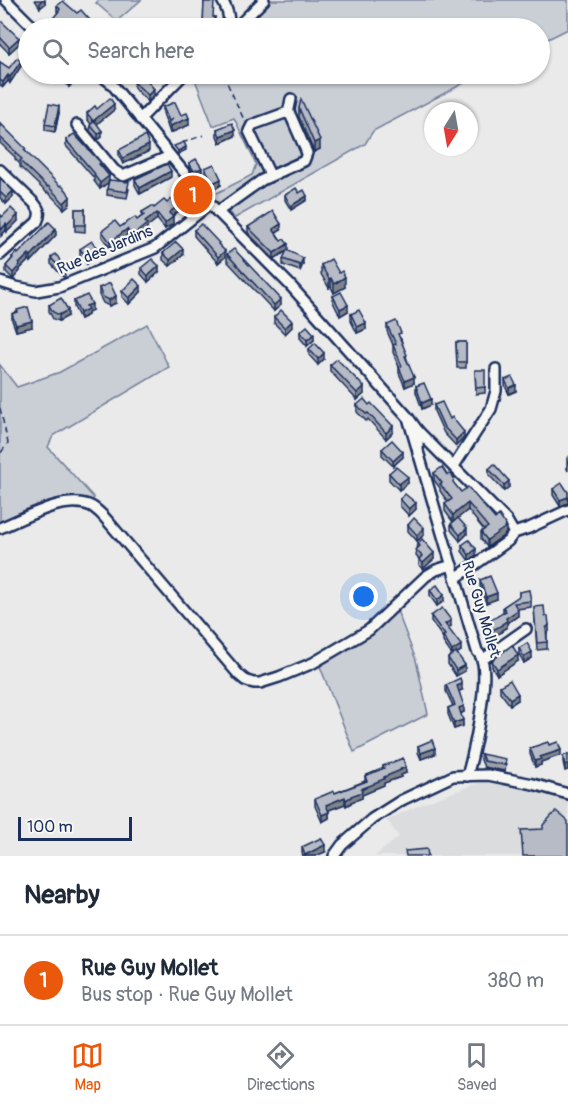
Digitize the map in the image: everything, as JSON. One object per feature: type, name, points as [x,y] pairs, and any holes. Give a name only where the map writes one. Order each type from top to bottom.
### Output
[{"type":"street","points":[[6,0],[24,18]]},
{"type":"street","points":[[222,0],[229,18]]},
{"type":"street","points":[[246,18],[264,0]]},
{"type":"street","name":"Rue Guy Mollet","points":[[112,84],[210,204],[290,285],[407,416],[415,431],[418,454],[477,651],[482,660],[483,686],[473,755],[467,776]]},
{"type":"street","points":[[140,119],[174,84]]},
{"type":"street","points":[[288,114],[291,99]]},
{"type":"street","points":[[218,212],[270,175],[304,161],[307,153],[291,114],[285,113],[252,125],[249,131],[270,175]]},
{"type":"street","points":[[77,125],[114,170],[123,176],[167,152]]},
{"type":"street","points":[[0,170],[34,203],[39,209],[40,216],[37,222],[0,255]]},
{"type":"street","name":"Rue des Jardins","points":[[0,282],[36,291],[59,287],[155,248],[210,204]]},
{"type":"street","points":[[454,466],[491,409],[496,391],[496,369]]},
{"type":"street","points":[[415,431],[454,466],[507,521],[514,533]]},
{"type":"street","points":[[0,528],[60,504],[77,503],[96,509],[239,675],[254,684],[313,663],[369,630],[426,576],[452,565]]},
{"type":"street","points":[[456,578],[508,541],[514,533],[568,510]]},
{"type":"street","points":[[482,660],[526,629]]},
{"type":"street","points":[[334,856],[342,845],[372,819],[402,800],[453,776],[505,777],[568,794]]},
{"type":"path","points":[[228,84],[249,131]]},
{"type":"path","points":[[167,152],[204,135]]},
{"type":"path","points":[[0,408],[8,443],[0,454]]},
{"type":"shaded area","points":[[99,0],[141,0],[120,18],[114,18],[96,3]]},
{"type":"shaded area","points":[[267,0],[568,0],[568,29],[550,38],[550,18],[250,18]]},
{"type":"shaded area","points":[[197,84],[462,84],[424,102],[424,104],[373,131],[365,144],[235,218],[211,196],[252,175],[256,164],[234,118],[213,126]]},
{"type":"shaded area","points":[[184,185],[199,202],[198,207],[188,209],[173,189]]},
{"type":"shaded area","points":[[147,324],[169,367],[53,436],[48,447],[94,498],[88,504],[80,501],[0,526],[0,365],[17,387],[60,372]]},
{"type":"shaded area","points":[[395,611],[398,613],[416,660],[428,714],[354,752],[319,664],[363,640]]},
{"type":"shaded area","points":[[505,777],[568,794],[568,856],[375,856],[399,837],[387,820],[478,783]]},
{"type":"building","points":[[63,1],[77,13],[81,10],[88,18],[53,18],[60,9],[57,6]]},
{"type":"building","points":[[204,2],[214,2],[213,17],[215,18],[203,18]]},
{"type":"building","points":[[1,21],[18,37],[9,47],[0,37]]},
{"type":"building","points":[[18,59],[18,65],[10,77],[8,75],[3,82],[0,80],[0,62],[9,68]]},
{"type":"building","points":[[136,84],[150,84],[154,89],[148,95]]},
{"type":"building","points":[[110,98],[114,104],[93,121],[87,113],[95,106],[97,109]]},
{"type":"building","points":[[301,99],[320,140],[314,143],[299,108]]},
{"type":"building","points":[[175,102],[181,115],[187,113],[189,118],[170,126],[168,122],[173,119],[169,121],[163,107]]},
{"type":"building","points":[[49,104],[59,106],[55,126],[45,124]]},
{"type":"building","points":[[95,121],[102,131],[98,134],[90,125]]},
{"type":"building","points":[[0,123],[26,149],[24,150],[67,191],[70,197],[64,203],[20,161],[22,159],[0,137]]},
{"type":"building","points":[[232,123],[235,130],[220,136],[217,129]]},
{"type":"building","points":[[74,134],[101,163],[99,164],[109,176],[100,183],[66,140]]},
{"type":"building","points":[[145,136],[149,145],[123,158],[119,150]]},
{"type":"building","points":[[184,142],[186,147],[178,151],[174,146]]},
{"type":"building","points":[[196,159],[202,168],[194,171],[189,163]]},
{"type":"building","points":[[167,164],[171,171],[140,188],[135,179]]},
{"type":"building","points":[[214,164],[221,179],[213,183],[205,168]]},
{"type":"building","points":[[0,178],[13,191],[6,198],[0,192]]},
{"type":"building","points":[[109,180],[129,182],[127,192],[107,189]]},
{"type":"building","points":[[296,188],[299,193],[304,190],[307,196],[291,206],[285,195]]},
{"type":"building","points":[[175,196],[181,203],[169,213],[173,217],[165,223],[157,213],[132,236],[127,229],[110,242],[102,231],[115,221],[120,227],[135,217],[137,220],[144,215],[142,212],[152,206],[154,208],[164,200],[167,203]]},
{"type":"building","points":[[11,208],[18,215],[1,230],[0,216],[2,217]]},
{"type":"building","points":[[75,209],[85,209],[85,225],[75,225]]},
{"type":"building","points":[[273,211],[281,224],[273,229],[281,241],[284,239],[288,244],[274,253],[248,227]]},
{"type":"building","points":[[49,222],[56,229],[31,256],[29,254],[19,264],[13,273],[6,266],[12,257],[17,252],[18,254]]},
{"type":"building","points":[[201,224],[225,251],[218,257],[194,230]]},
{"type":"building","points":[[92,241],[97,248],[87,258],[80,249]]},
{"type":"building","points":[[176,242],[183,249],[170,260],[163,253]]},
{"type":"building","points":[[234,249],[281,299],[274,305],[227,254]]},
{"type":"building","points":[[287,250],[303,258],[300,265],[283,259]]},
{"type":"building","points":[[55,254],[58,257],[65,272],[51,258]]},
{"type":"building","points":[[152,259],[159,266],[148,276],[141,268]]},
{"type":"building","points":[[331,259],[339,273],[342,271],[345,277],[334,284],[321,265]]},
{"type":"building","points":[[134,279],[141,286],[129,298],[122,291]]},
{"type":"building","points":[[110,283],[116,296],[109,300],[103,297],[99,288]]},
{"type":"building","points":[[341,292],[348,305],[340,309],[333,296]]},
{"type":"building","points":[[87,295],[92,304],[86,306],[88,309],[80,313],[74,301]]},
{"type":"building","points":[[61,298],[68,310],[59,315],[53,312],[49,305]]},
{"type":"building","points":[[28,307],[32,321],[16,325],[12,314]]},
{"type":"building","points":[[281,310],[292,321],[285,328],[274,317]]},
{"type":"building","points":[[359,310],[366,323],[357,327],[351,314]]},
{"type":"building","points":[[396,321],[401,333],[398,334],[407,355],[405,356],[414,377],[405,381],[399,367],[402,366],[393,345],[396,344],[387,325]]},
{"type":"building","points":[[307,326],[314,334],[307,340],[300,332]]},
{"type":"building","points":[[456,342],[466,342],[466,362],[457,362]]},
{"type":"building","points":[[315,343],[324,353],[318,359],[309,349]]},
{"type":"building","points":[[337,359],[364,387],[357,393],[330,365]]},
{"type":"building","points":[[475,370],[485,370],[485,387],[476,388]]},
{"type":"building","points":[[512,377],[516,385],[509,388],[505,380]]},
{"type":"building","points":[[424,383],[431,399],[422,403],[416,386]]},
{"type":"building","points":[[364,399],[369,405],[371,403],[393,426],[386,433],[368,413],[366,414],[357,405]]},
{"type":"building","points":[[442,402],[450,419],[452,417],[464,432],[456,440],[444,427],[434,405]]},
{"type":"building","points":[[392,440],[403,452],[393,461],[382,449]]},
{"type":"building","points":[[494,464],[509,481],[504,485],[489,469]]},
{"type":"building","points":[[396,467],[408,477],[399,484],[389,473]]},
{"type":"building","points":[[442,467],[447,475],[451,474],[454,478],[453,482],[461,492],[468,487],[495,519],[499,515],[506,526],[487,540],[481,532],[488,527],[468,503],[453,515],[445,504],[452,499],[434,473]]},
{"type":"building","points":[[562,483],[568,492],[568,497],[560,500],[553,489]]},
{"type":"building","points":[[405,494],[416,503],[409,509],[400,499]]},
{"type":"building","points":[[414,518],[424,528],[417,535],[408,525]]},
{"type":"building","points":[[458,518],[467,528],[460,535],[451,524]]},
{"type":"building","points":[[422,539],[434,553],[423,563],[419,559],[422,556],[416,550]]},
{"type":"building","points":[[469,540],[476,549],[469,555],[462,545]]},
{"type":"building","points":[[490,576],[497,593],[486,597],[480,580]]},
{"type":"building","points":[[437,585],[444,595],[437,600],[430,590]]},
{"type":"building","points":[[529,590],[531,601],[514,603],[518,610],[506,618],[507,621],[502,625],[489,632],[484,624],[506,611],[503,607],[519,596],[519,592]]},
{"type":"building","points":[[544,606],[549,625],[546,628],[547,642],[537,643],[534,607]]},
{"type":"building","points":[[442,608],[451,620],[445,624],[461,645],[452,651],[443,636],[445,635],[431,616]]},
{"type":"building","points":[[527,643],[532,652],[524,657],[519,648]]},
{"type":"building","points":[[512,645],[518,655],[497,669],[492,661]]},
{"type":"building","points":[[456,652],[465,665],[456,670],[448,658]]},
{"type":"building","points":[[460,678],[462,684],[457,686],[464,706],[459,708],[463,720],[454,723],[448,708],[455,705],[446,685]]},
{"type":"building","points":[[510,680],[518,694],[510,699],[500,686]]},
{"type":"building","points":[[432,740],[435,748],[421,753],[418,746]]},
{"type":"building","points":[[548,742],[549,745],[558,742],[561,750],[535,761],[530,748]]},
{"type":"building","points":[[481,754],[506,759],[505,765],[484,761]]},
{"type":"building","points":[[568,754],[568,764],[565,765],[563,756]]},
{"type":"building","points":[[403,758],[406,767],[361,789],[362,792],[346,800],[345,797],[326,805],[329,812],[322,815],[315,799],[367,781],[365,776]]},
{"type":"building","points":[[556,811],[568,821],[568,856],[523,856],[521,830],[543,829],[543,825]]},
{"type":"building","points":[[321,838],[325,845],[305,855],[302,847]]},
{"type":"building","points":[[427,849],[428,856],[406,856],[405,851]]},
{"type":"place","name":"Rue Guy Mollet","points":[[193,195]]}]
